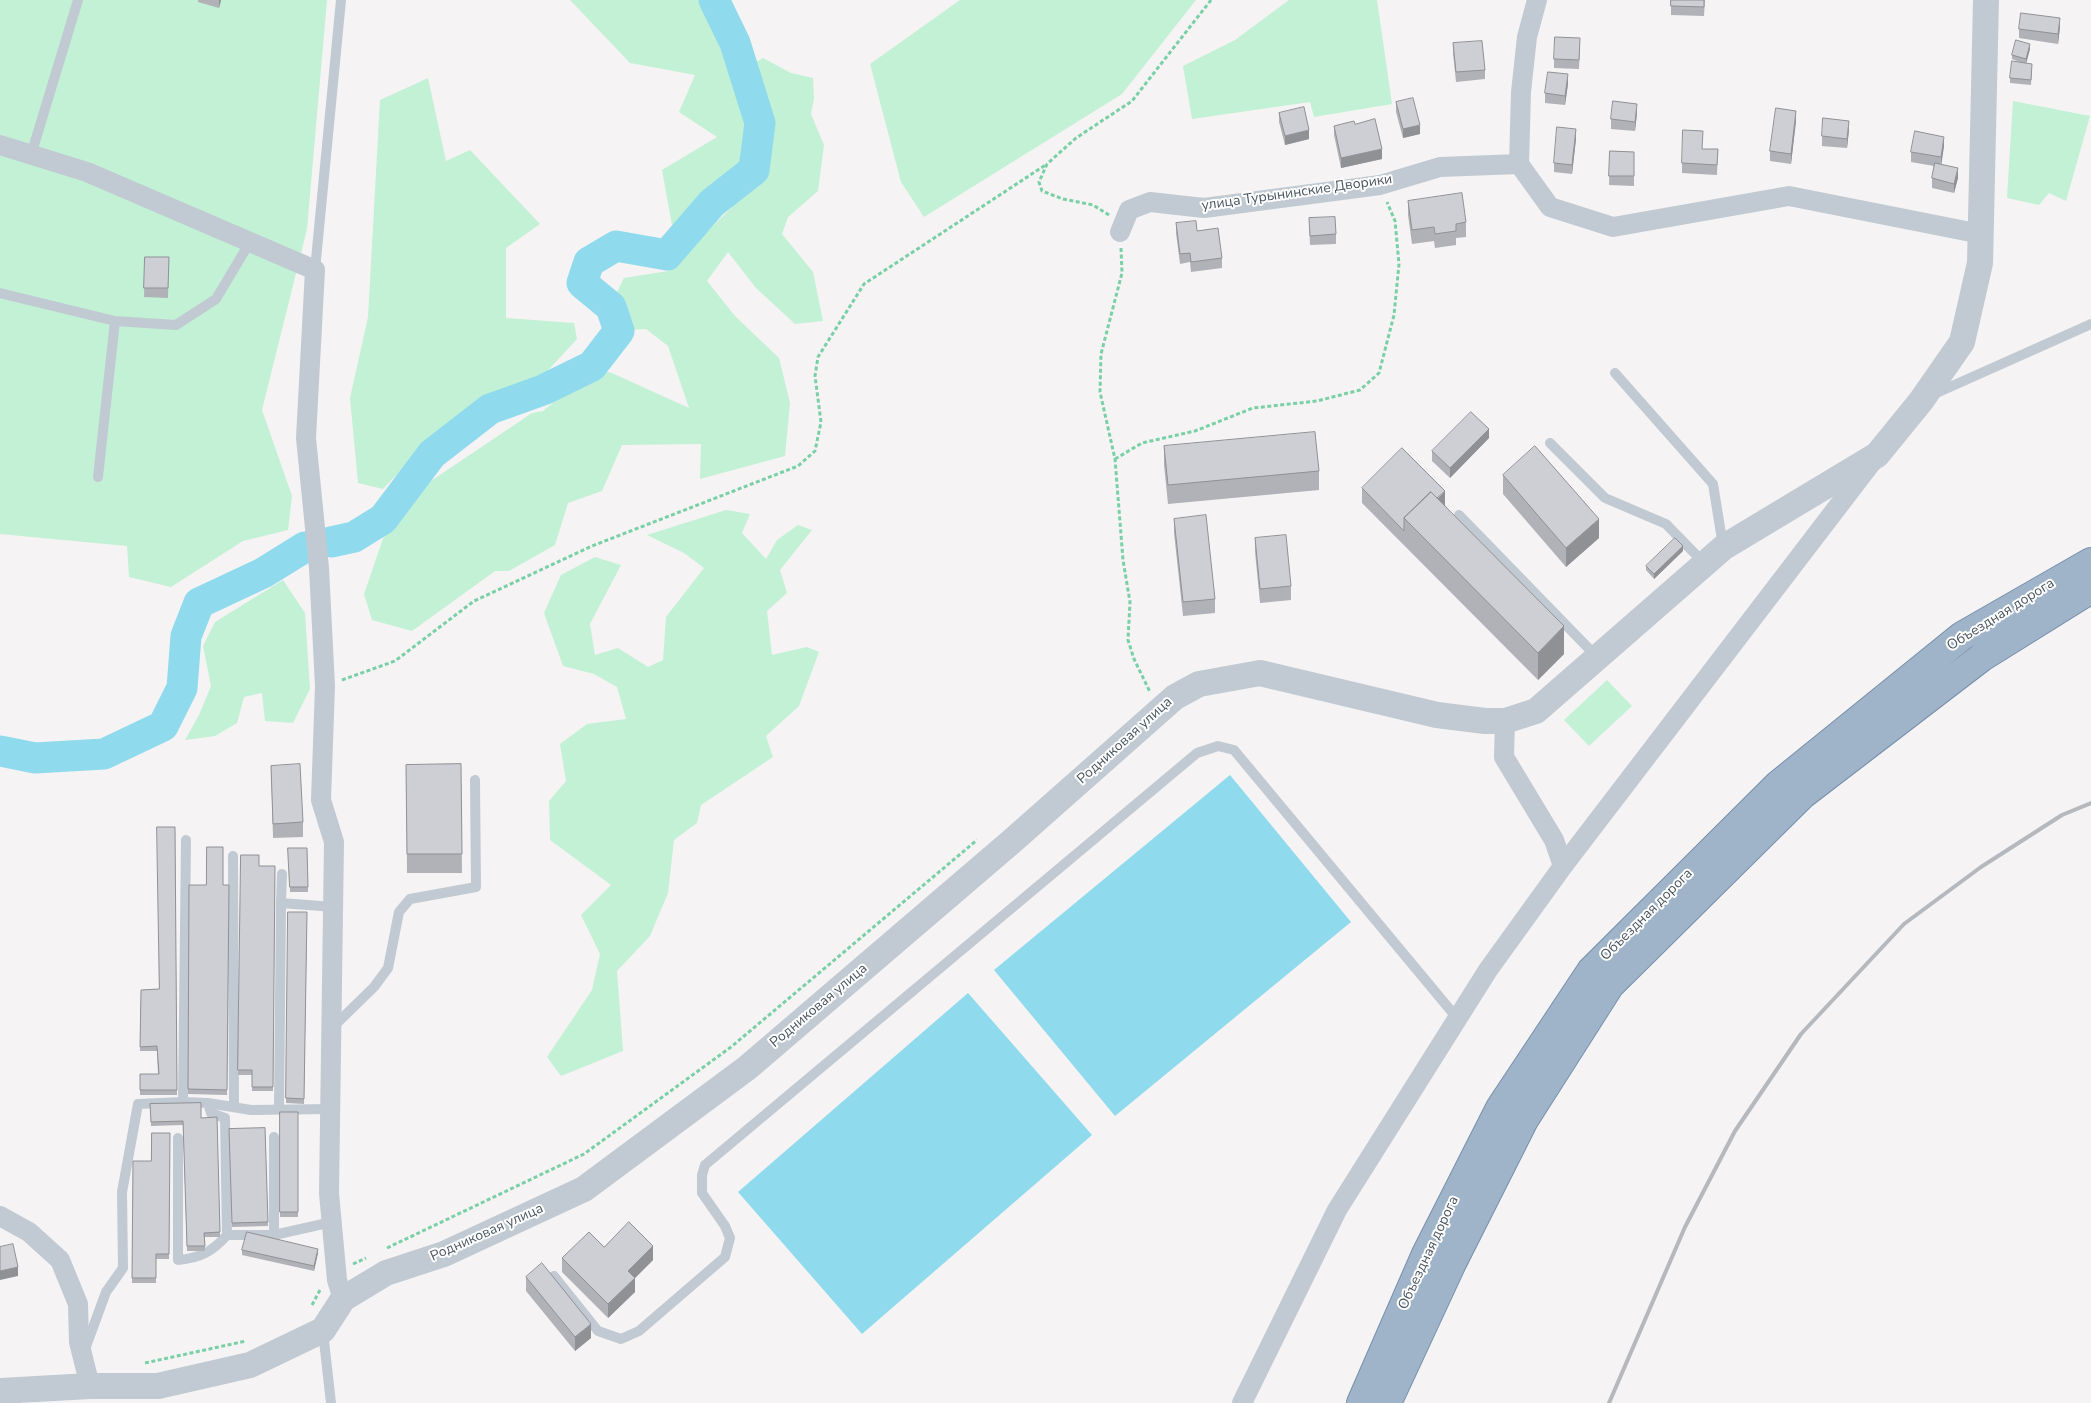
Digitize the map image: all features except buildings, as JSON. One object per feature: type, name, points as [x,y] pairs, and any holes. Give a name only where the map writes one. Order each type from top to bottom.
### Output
[{"type":"highway","name":"Объездная дорога","points":[[1361,1403],[1426,1254],[1500,1108],[1591,971],[1785,778],[1962,636],[2091,562]]},
{"type":"highway","name":"Объездная дорога","points":[[1387,1403],[1452,1263],[1524,1120],[1610,986],[1802,795],[1982,656],[2091,589]]},
{"type":"street","points":[[1537,0],[1527,37],[1520,92],[1519,164],[1550,207],[1613,227],[1789,196],[1981,234]]},
{"type":"street","points":[[1242,1403],[1337,1210],[1456,1018],[1563,866],[1920,401],[1962,342],[1980,263],[1986,0]]},
{"type":"street","points":[[0,145],[87,172],[315,270],[306,438],[319,568],[324,686],[321,800],[334,842],[329,1193],[337,1272],[343,1299]]},
{"type":"street","name":"улица Турынинские Дворики","points":[[1120,232],[1129,210],[1150,202],[1204,208],[1380,185],[1440,167],[1519,164]]},
{"type":"street","points":[[1597,657],[1724,547],[1877,455]]},
{"type":"street","name":"Родниковая улица","points":[[316,1319],[343,1299],[386,1273],[444,1254],[584,1189],[747,1068],[1003,849],[1175,697],[1199,684],[1260,674],[1437,715],[1485,721],[1505,721],[1536,711],[1597,657]]},
{"type":"street","points":[[1505,721],[1504,756],[1554,840],[1563,866]]},
{"type":"street","points":[[0,1216],[29,1232],[60,1260],[78,1304],[78,1342],[90,1386]]},
{"type":"street","points":[[0,1390],[90,1386],[158,1386],[250,1365],[316,1319]]},
{"type":"lane","points":[[31,155],[78,0]]},
{"type":"lane","points":[[315,270],[342,0]]},
{"type":"lane","points":[[0,293],[115,321],[176,326],[216,299],[250,242]]},
{"type":"lane","points":[[98,477],[115,321]]},
{"type":"lane","points":[[1920,401],[2091,324]]},
{"type":"lane","points":[[1615,373],[1713,484],[1724,547]]},
{"type":"lane","points":[[1550,443],[1605,498],[1666,524],[1704,564]]},
{"type":"lane","points":[[1460,515],[1597,657]]},
{"type":"lane","points":[[554,1276],[598,1331],[621,1339],[639,1331],[725,1257],[730,1238],[725,1226],[702,1192],[702,1175],[705,1165],[1197,753],[1218,746],[1234,750],[1456,1018]]},
{"type":"lane","points":[[332,1028],[374,987],[388,968],[399,912],[410,899],[476,887],[475,780]]},
{"type":"lane","points":[[183,1102],[186,840]]},
{"type":"lane","points":[[233,856],[234,1107]]},
{"type":"lane","points":[[279,1110],[282,874]]},
{"type":"lane","points":[[281,903],[334,907]]},
{"type":"lane","points":[[82,1357],[106,1292],[124,1268],[122,1192],[138,1104],[183,1102],[279,1110],[331,1109]]},
{"type":"lane","points":[[178,1138],[178,1260],[197,1258],[214,1249],[227,1235],[225,1118],[211,1113],[208,1104]]},
{"type":"lane","points":[[274,1137],[274,1235]]},
{"type":"lane","points":[[227,1235],[274,1235],[332,1222]]},
{"type":"lane","points":[[316,1319],[331,1403]]},
{"type":"path","points":[[324,686],[395,661],[474,602],[592,546],[798,466],[815,451],[821,422],[815,376],[818,357],[864,284],[1047,164],[1076,138],[1132,101],[1211,0]]},
{"type":"path","points":[[1047,164],[1039,182],[1042,191],[1062,199],[1094,205],[1107,213],[1120,232],[1122,273],[1101,354],[1100,392],[1115,459],[1123,560],[1130,602],[1128,640],[1134,660],[1160,710]]},
{"type":"path","points":[[1115,459],[1142,443],[1195,431],[1253,408],[1317,400],[1360,390],[1378,373],[1394,315],[1399,264],[1395,221],[1380,185]]},
{"type":"path","points":[[382,1251],[584,1154],[730,1047],[980,838]]},
{"type":"path","points":[[316,1319],[317,1293],[337,1272],[373,1255]]},
{"type":"path","points":[[144,1363],[247,1341]]},
{"type":"green space","points":[[0,0],[327,0],[307,229],[262,410],[292,496],[288,530],[243,541],[171,587],[129,577],[127,546],[0,534]]},
{"type":"green space","points":[[570,0],[704,0],[750,113],[747,167],[711,189],[672,225],[662,170],[717,137],[679,112],[695,75],[630,63]]},
{"type":"green space","points":[[960,0],[1196,0],[1122,94],[924,217],[901,182],[870,64]]},
{"type":"green space","points":[[1289,0],[1377,0],[1392,104],[1314,117],[1310,102],[1192,119],[1183,66],[1235,40]]},
{"type":"green space","points":[[763,58],[791,73],[813,78],[814,99],[811,114],[824,145],[818,191],[788,217],[782,234],[813,272],[823,321],[795,324],[756,288],[728,252],[707,281],[735,316],[779,358],[790,403],[785,456],[700,479],[701,444],[622,445],[602,491],[568,503],[555,545],[509,571],[495,571],[412,631],[372,620],[364,594],[389,521],[425,485],[532,413],[543,411],[594,369],[612,373],[689,408],[668,346],[646,329],[627,330],[615,327],[609,309],[624,278],[668,271],[754,185],[771,110],[753,64]]},
{"type":"green space","points":[[428,78],[446,161],[470,150],[540,224],[506,248],[506,318],[574,323],[577,339],[540,379],[503,391],[438,431],[383,489],[358,483],[350,398],[368,317],[380,100]]},
{"type":"green space","points":[[2013,101],[2090,116],[2066,201],[2049,193],[2039,205],[2007,198]]},
{"type":"green space","points":[[726,510],[750,514],[742,533],[766,559],[777,540],[798,525],[812,530],[780,570],[787,593],[767,611],[772,655],[807,647],[819,652],[799,706],[766,736],[773,757],[701,805],[697,823],[674,840],[668,893],[650,936],[617,971],[623,1051],[561,1076],[547,1057],[592,990],[600,954],[581,915],[611,885],[550,840],[549,801],[566,781],[560,744],[587,724],[626,719],[617,687],[594,674],[563,666],[544,613],[561,575],[595,557],[621,565],[590,624],[595,655],[618,648],[648,667],[663,660],[666,617],[704,568],[684,553],[647,535]]},
{"type":"green space","points":[[283,580],[305,613],[310,689],[293,723],[265,721],[262,693],[244,697],[237,723],[215,736],[185,740],[199,715],[211,686],[203,646],[215,622]]},
{"type":"green space","points":[[1607,680],[1632,706],[1589,746],[1564,720]]},
{"type":"water","points":[[1230,775],[1351,922],[1115,1116],[994,970]]},
{"type":"water","points":[[968,993],[1092,1135],[862,1334],[738,1192]]},
{"type":"waterway","points":[[331,542],[354,537],[383,519],[432,454],[490,409],[543,390],[592,366],[619,331],[611,307],[582,283],[589,262],[616,246],[667,255],[712,203],[754,170],[760,123],[735,43],[714,0]]},
{"type":"waterway","points":[[0,751],[35,758],[104,754],[163,726],[182,688],[186,636],[199,603],[263,573],[305,547]]},
{"type":"railway","points":[[1609,1403],[1685,1227],[1735,1131],[1801,1034],[1904,924],[1981,867],[2062,815],[2091,803]]}]
